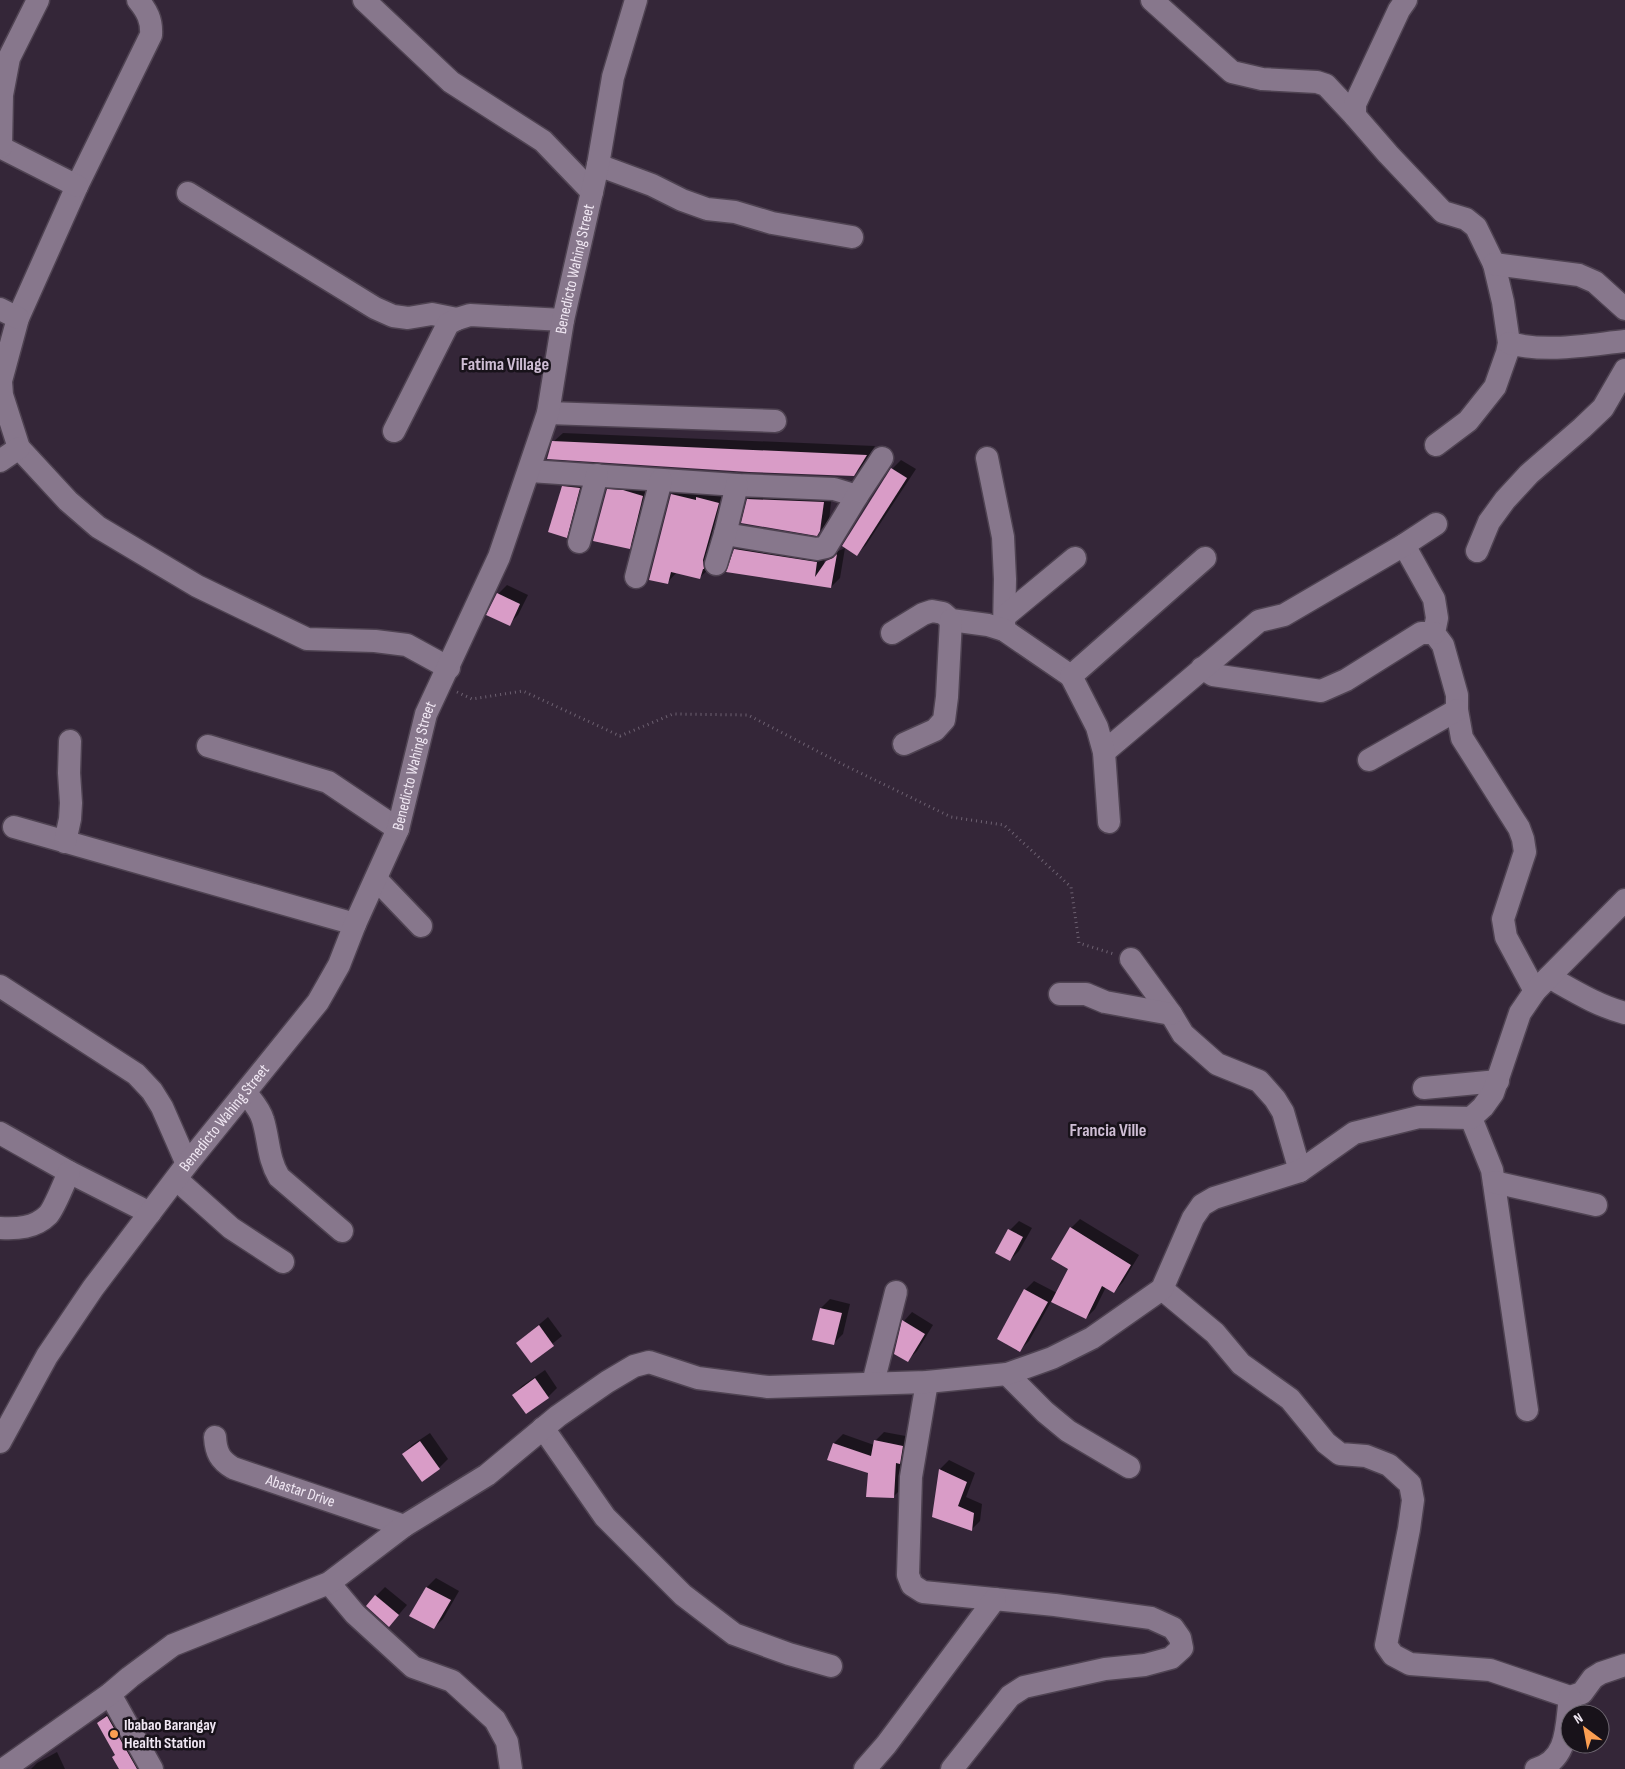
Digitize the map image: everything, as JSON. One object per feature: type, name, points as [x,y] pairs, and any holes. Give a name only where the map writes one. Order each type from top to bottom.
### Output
[{"type":"street","points":[[38,0],[9,58],[2,95],[1,147],[77,186]]},
{"type":"street","points":[[138,0],[147,11],[152,23],[151,35],[77,186],[9,314],[0,381],[2,395],[19,448],[68,501],[98,527],[196,586],[307,639],[374,640],[407,646],[445,676]]},
{"type":"street","points":[[364,0],[451,82],[543,141],[592,192]]},
{"type":"street","points":[[1152,0],[1232,72],[1262,79],[1317,82],[1326,85],[1443,212],[1466,220],[1476,226],[1494,264],[1503,302],[1509,343],[1495,387],[1468,420],[1436,445]]},
{"type":"street","points":[[1355,116],[1356,104],[1399,10],[1406,0]]},
{"type":"street","name":"Benedicto Wahing Street","points":[[0,1442],[47,1356],[93,1288],[182,1172],[318,1002],[339,965],[355,924],[398,829],[426,714],[499,558],[530,471],[548,413],[563,320],[598,165],[628,3]]},
{"type":"street","points":[[598,165],[652,185],[682,200],[707,209],[735,212],[772,223],[852,237]]},
{"type":"street","points":[[188,193],[375,308],[393,316],[408,318],[432,314],[458,319]]},
{"type":"street","points":[[1494,264],[1579,275],[1594,282],[1625,309]]},
{"type":"street","points":[[394,430],[448,324],[470,316],[563,320]]},
{"type":"street","points":[[1509,343],[1541,348],[1625,341]]},
{"type":"street","points":[[1477,551],[1489,522],[1505,500],[1529,474],[1603,408],[1625,370]]},
{"type":"street","points":[[548,413],[775,421]]},
{"type":"street","points":[[0,461],[19,448]]},
{"type":"street","points":[[725,534],[817,550],[826,547],[882,458]]},
{"type":"street","points":[[987,458],[1003,537],[1005,623],[1071,676],[1097,727],[1104,752],[1109,822]]},
{"type":"street","points":[[530,471],[737,485],[834,489],[857,496]]},
{"type":"street","points":[[579,542],[597,476]]},
{"type":"street","points":[[636,578],[661,480]]},
{"type":"street","points":[[716,564],[737,485]]},
{"type":"street","points":[[1104,752],[1259,621],[1284,615],[1404,545],[1436,524]]},
{"type":"street","points":[[1404,545],[1434,599],[1437,618],[1434,633],[1443,645],[1457,695],[1457,710],[1462,738],[1519,828],[1523,839],[1525,852],[1503,919],[1506,937],[1542,984],[1582,996],[1612,1010],[1625,1013]]},
{"type":"street","points":[[892,633],[922,614],[932,611],[943,613],[950,620],[988,625],[1005,623],[1075,558]]},
{"type":"street","points":[[1071,676],[1205,558]]},
{"type":"street","points":[[904,744],[935,730],[944,720],[947,697],[950,620]]},
{"type":"street","points":[[1202,668],[1213,674],[1321,691],[1346,680],[1421,633],[1434,633]]},
{"type":"street","points":[[1369,760],[1457,710]]},
{"type":"street","points":[[65,842],[71,803],[69,774],[70,741]]},
{"type":"street","points":[[208,746],[328,782],[398,829]]},
{"type":"street","points":[[14,827],[355,924]]},
{"type":"street","points":[[376,878],[421,926]]},
{"type":"street","points":[[4,1769],[110,1694],[173,1645],[329,1583],[404,1526],[487,1475],[544,1428],[607,1382],[634,1366],[649,1362],[698,1378],[768,1387],[927,1382],[1007,1374],[1052,1358],[1092,1338],[1162,1289],[1193,1218],[1202,1205],[1214,1198],[1300,1170],[1354,1133],[1419,1117],[1471,1118],[1483,1107],[1493,1093],[1520,1013],[1542,984],[1625,900]]},
{"type":"street","points":[[1131,959],[1171,1014],[1183,1034],[1217,1064],[1259,1081],[1275,1099],[1283,1112],[1300,1170]]},
{"type":"street","points":[[0,986],[136,1074],[152,1091],[162,1107],[182,1172],[232,1228],[283,1262]]},
{"type":"street","points":[[1060,994],[1086,994],[1105,1002],[1171,1014]]},
{"type":"street","points":[[1424,1088],[1498,1081]]},
{"type":"street","points":[[246,1093],[255,1104],[263,1119],[272,1165],[279,1177],[342,1231]]},
{"type":"street","points":[[1471,1118],[1492,1170],[1527,1410]]},
{"type":"street","points":[[0,1132],[69,1172],[150,1213]]},
{"type":"street","points":[[0,1228],[17,1229],[31,1226],[48,1215],[69,1172]]},
{"type":"street","points":[[1494,1182],[1596,1205]]},
{"type":"street","points":[[1162,1289],[1215,1333],[1241,1364],[1290,1398],[1326,1444],[1340,1454],[1366,1456],[1390,1465],[1410,1484],[1413,1500],[1409,1529],[1386,1646],[1393,1655],[1410,1664],[1490,1670],[1570,1697],[1582,1693],[1593,1678],[1600,1673],[1625,1665]]},
{"type":"street","points":[[873,1383],[896,1292]]},
{"type":"street","points":[[1007,1374],[1045,1412],[1068,1431],[1129,1466]]},
{"type":"street","points":[[927,1382],[911,1477],[908,1576],[912,1584],[923,1592],[1055,1604],[1151,1618],[1173,1628],[1180,1638],[1182,1648],[1171,1658],[1145,1665],[1105,1669],[1024,1688],[1010,1696],[952,1769]]},
{"type":"street","points":[[544,1428],[605,1517],[683,1595],[734,1634],[789,1654],[831,1666]]},
{"type":"street","name":"Abastar Drive","points":[[214,1437],[215,1447],[222,1460],[233,1468],[257,1478],[404,1526]]},
{"type":"street","points":[[329,1583],[355,1614],[413,1667],[452,1681],[495,1720],[507,1742],[512,1769]]},
{"type":"street","points":[[865,1769],[886,1746],[994,1598]]},
{"type":"street","points":[[110,1694],[152,1769]]},
{"type":"street","points":[[1536,1769],[1554,1760],[1563,1745],[1570,1697]]},
{"type":"path","points":[[445,676],[472,699],[523,691],[620,736],[673,714],[748,715],[844,765],[951,816],[1004,825],[1071,887],[1079,943],[1131,959]]},
{"type":"building","points":[[552,441],[867,455],[854,476],[749,472],[547,459]]},
{"type":"building","points":[[891,468],[907,478],[857,556],[842,546]]},
{"type":"building","points":[[562,486],[580,488],[567,538],[548,532]]},
{"type":"building","points":[[607,489],[623,490],[643,496],[630,549],[593,541]]},
{"type":"building","points":[[671,494],[696,500],[696,497],[719,503],[703,560],[704,569],[700,579],[671,572],[668,584],[649,580]]},
{"type":"building","points":[[747,499],[824,502],[820,531],[817,536],[741,523]]},
{"type":"building","points":[[734,549],[817,562],[815,577],[826,561],[837,554],[831,588],[726,572]]},
{"type":"building","points":[[497,593],[520,604],[510,626],[486,615]]},
{"type":"building","points":[[1070,1227],[1131,1265],[1114,1293],[1102,1286],[1086,1319],[1051,1302],[1068,1269],[1051,1259]]},
{"type":"building","points":[[1008,1229],[1023,1237],[1010,1261],[995,1253]]},
{"type":"building","points":[[1024,1289],[1048,1302],[1020,1352],[997,1339]]},
{"type":"building","points":[[820,1308],[842,1313],[834,1345],[812,1340]]},
{"type":"building","points":[[902,1320],[925,1334],[908,1362],[894,1354]]},
{"type":"building","points":[[539,1325],[554,1346],[531,1363],[516,1343]]},
{"type":"building","points":[[535,1378],[549,1398],[526,1414],[512,1395]]},
{"type":"building","points":[[874,1440],[903,1446],[900,1464],[896,1463],[894,1498],[866,1497],[868,1473],[827,1460],[833,1443],[871,1456]]},
{"type":"building","points":[[420,1441],[440,1469],[422,1482],[402,1454]]},
{"type":"building","points":[[939,1469],[967,1482],[958,1506],[974,1513],[972,1531],[932,1517]]},
{"type":"building","points":[[426,1587],[451,1600],[434,1629],[409,1616]]},
{"type":"building","points":[[375,1595],[399,1615],[389,1627],[366,1606]]},
{"type":"building","points":[[107,1716],[137,1769],[119,1769],[112,1757],[115,1755],[97,1723]]},
{"type":"place","name":"Ibabao Barangay Health Station","points":[[114,1734]]},
{"type":"district","name":"Fatima Village","points":[[505,364]]},
{"type":"district","name":"Francia Ville","points":[[1108,1130]]}]
